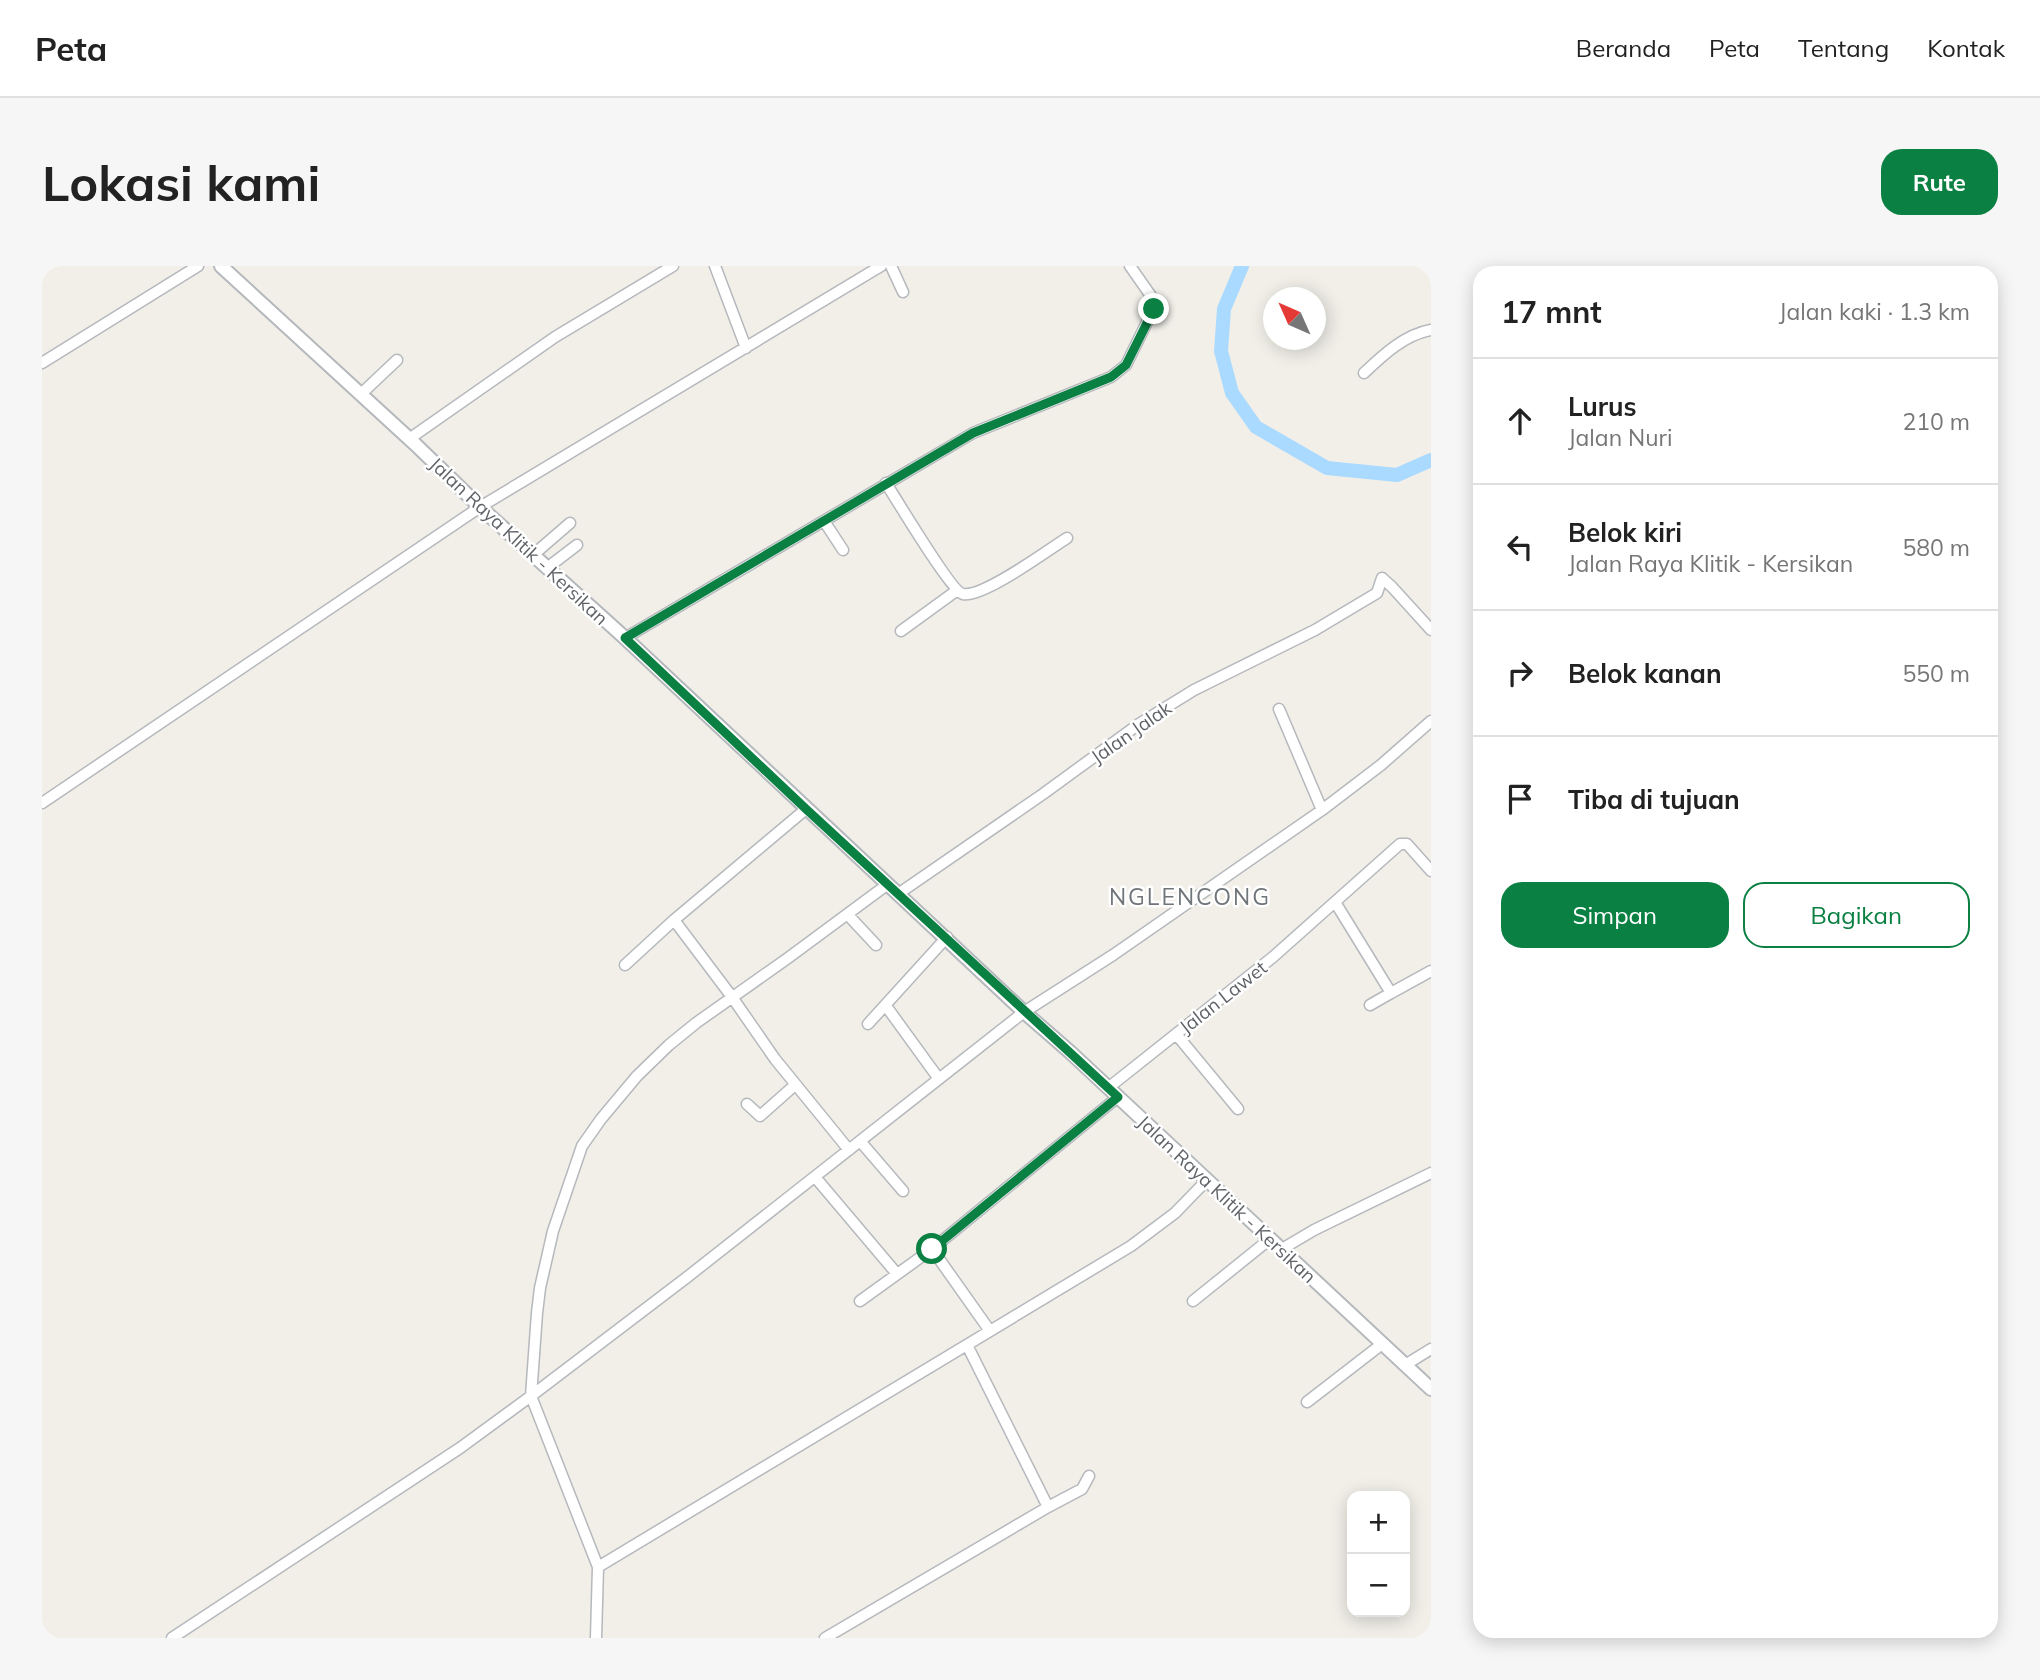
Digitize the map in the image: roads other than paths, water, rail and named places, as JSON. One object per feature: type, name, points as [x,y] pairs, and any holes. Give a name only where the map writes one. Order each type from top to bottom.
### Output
[{"type":"street","points":[[42,363],[198,266]]},
{"type":"street","name":"Jalan Raya Klitik - Kersikan","points":[[221,266],[625,638],[1431,1389]]},
{"type":"street","points":[[409,439],[555,337],[673,266]]},
{"type":"street","points":[[715,266],[746,348]]},
{"type":"street","points":[[42,803],[480,507],[881,266]]},
{"type":"street","points":[[891,266],[903,292]]},
{"type":"street","points":[[625,638],[973,433],[1120,372],[1154,309],[1151,296],[1129,266]]},
{"type":"street","points":[[1364,373],[1399,344],[1420,332],[1431,330]]},
{"type":"street","points":[[361,394],[397,360]]},
{"type":"street","points":[[886,483],[956,591],[961,594],[995,584],[1067,538]]},
{"type":"street","points":[[824,521],[843,550]]},
{"type":"street","points":[[533,555],[570,523]]},
{"type":"street","points":[[547,568],[577,545]]},
{"type":"street","name":"Jalan Jalak","points":[[531,1396],[540,1288],[553,1231],[582,1146],[637,1076],[687,1030],[848,915],[1043,794],[1150,717],[1194,690],[1315,630],[1377,593],[1382,578],[1431,630]]},
{"type":"street","points":[[901,631],[956,591]]},
{"type":"street","points":[[1279,709],[1322,810]]},
{"type":"street","points":[[172,1638],[460,1448],[686,1278],[1024,1012],[1113,955],[1322,810],[1381,765],[1431,721]]},
{"type":"street","points":[[625,965],[806,809]]},
{"type":"street","name":"Jalan Lawet","points":[[1108,1088],[1273,957],[1402,843],[1408,844],[1431,871]]},
{"type":"street","points":[[1335,902],[1391,993]]},
{"type":"street","points":[[848,915],[876,945]]},
{"type":"street","points":[[674,920],[775,1059],[849,1150]]},
{"type":"street","points":[[868,1024],[947,937]]},
{"type":"street","points":[[1370,1005],[1431,971]]},
{"type":"street","points":[[886,1006],[939,1079]]},
{"type":"street","points":[[1176,1034],[1238,1109]]},
{"type":"street","points":[[747,1104],[760,1116],[795,1085]]},
{"type":"street","points":[[860,1301],[932,1249],[1118,1097]]},
{"type":"street","points":[[860,1141],[903,1191]]},
{"type":"street","points":[[1282,1249],[1314,1230],[1431,1173]]},
{"type":"street","points":[[815,1177],[897,1274]]},
{"type":"street","points":[[598,1567],[1131,1246],[1175,1213],[1207,1180]]},
{"type":"street","points":[[1193,1301],[1270,1239]]},
{"type":"street","points":[[932,1249],[990,1331]]},
{"type":"street","points":[[1307,1402],[1382,1344]]},
{"type":"street","points":[[967,1345],[1048,1507]]},
{"type":"street","points":[[1405,1365],[1431,1349]]},
{"type":"street","points":[[531,1396],[598,1567],[596,1638]]},
{"type":"street","points":[[825,1638],[1082,1489],[1089,1476]]},
{"type":"waterway","points":[[1242,266],[1224,309],[1221,351],[1232,393],[1256,427],[1327,468],[1397,475],[1431,460]]},
{"type":"district","name":"NGLENCONG","points":[[1190,897]]}]
